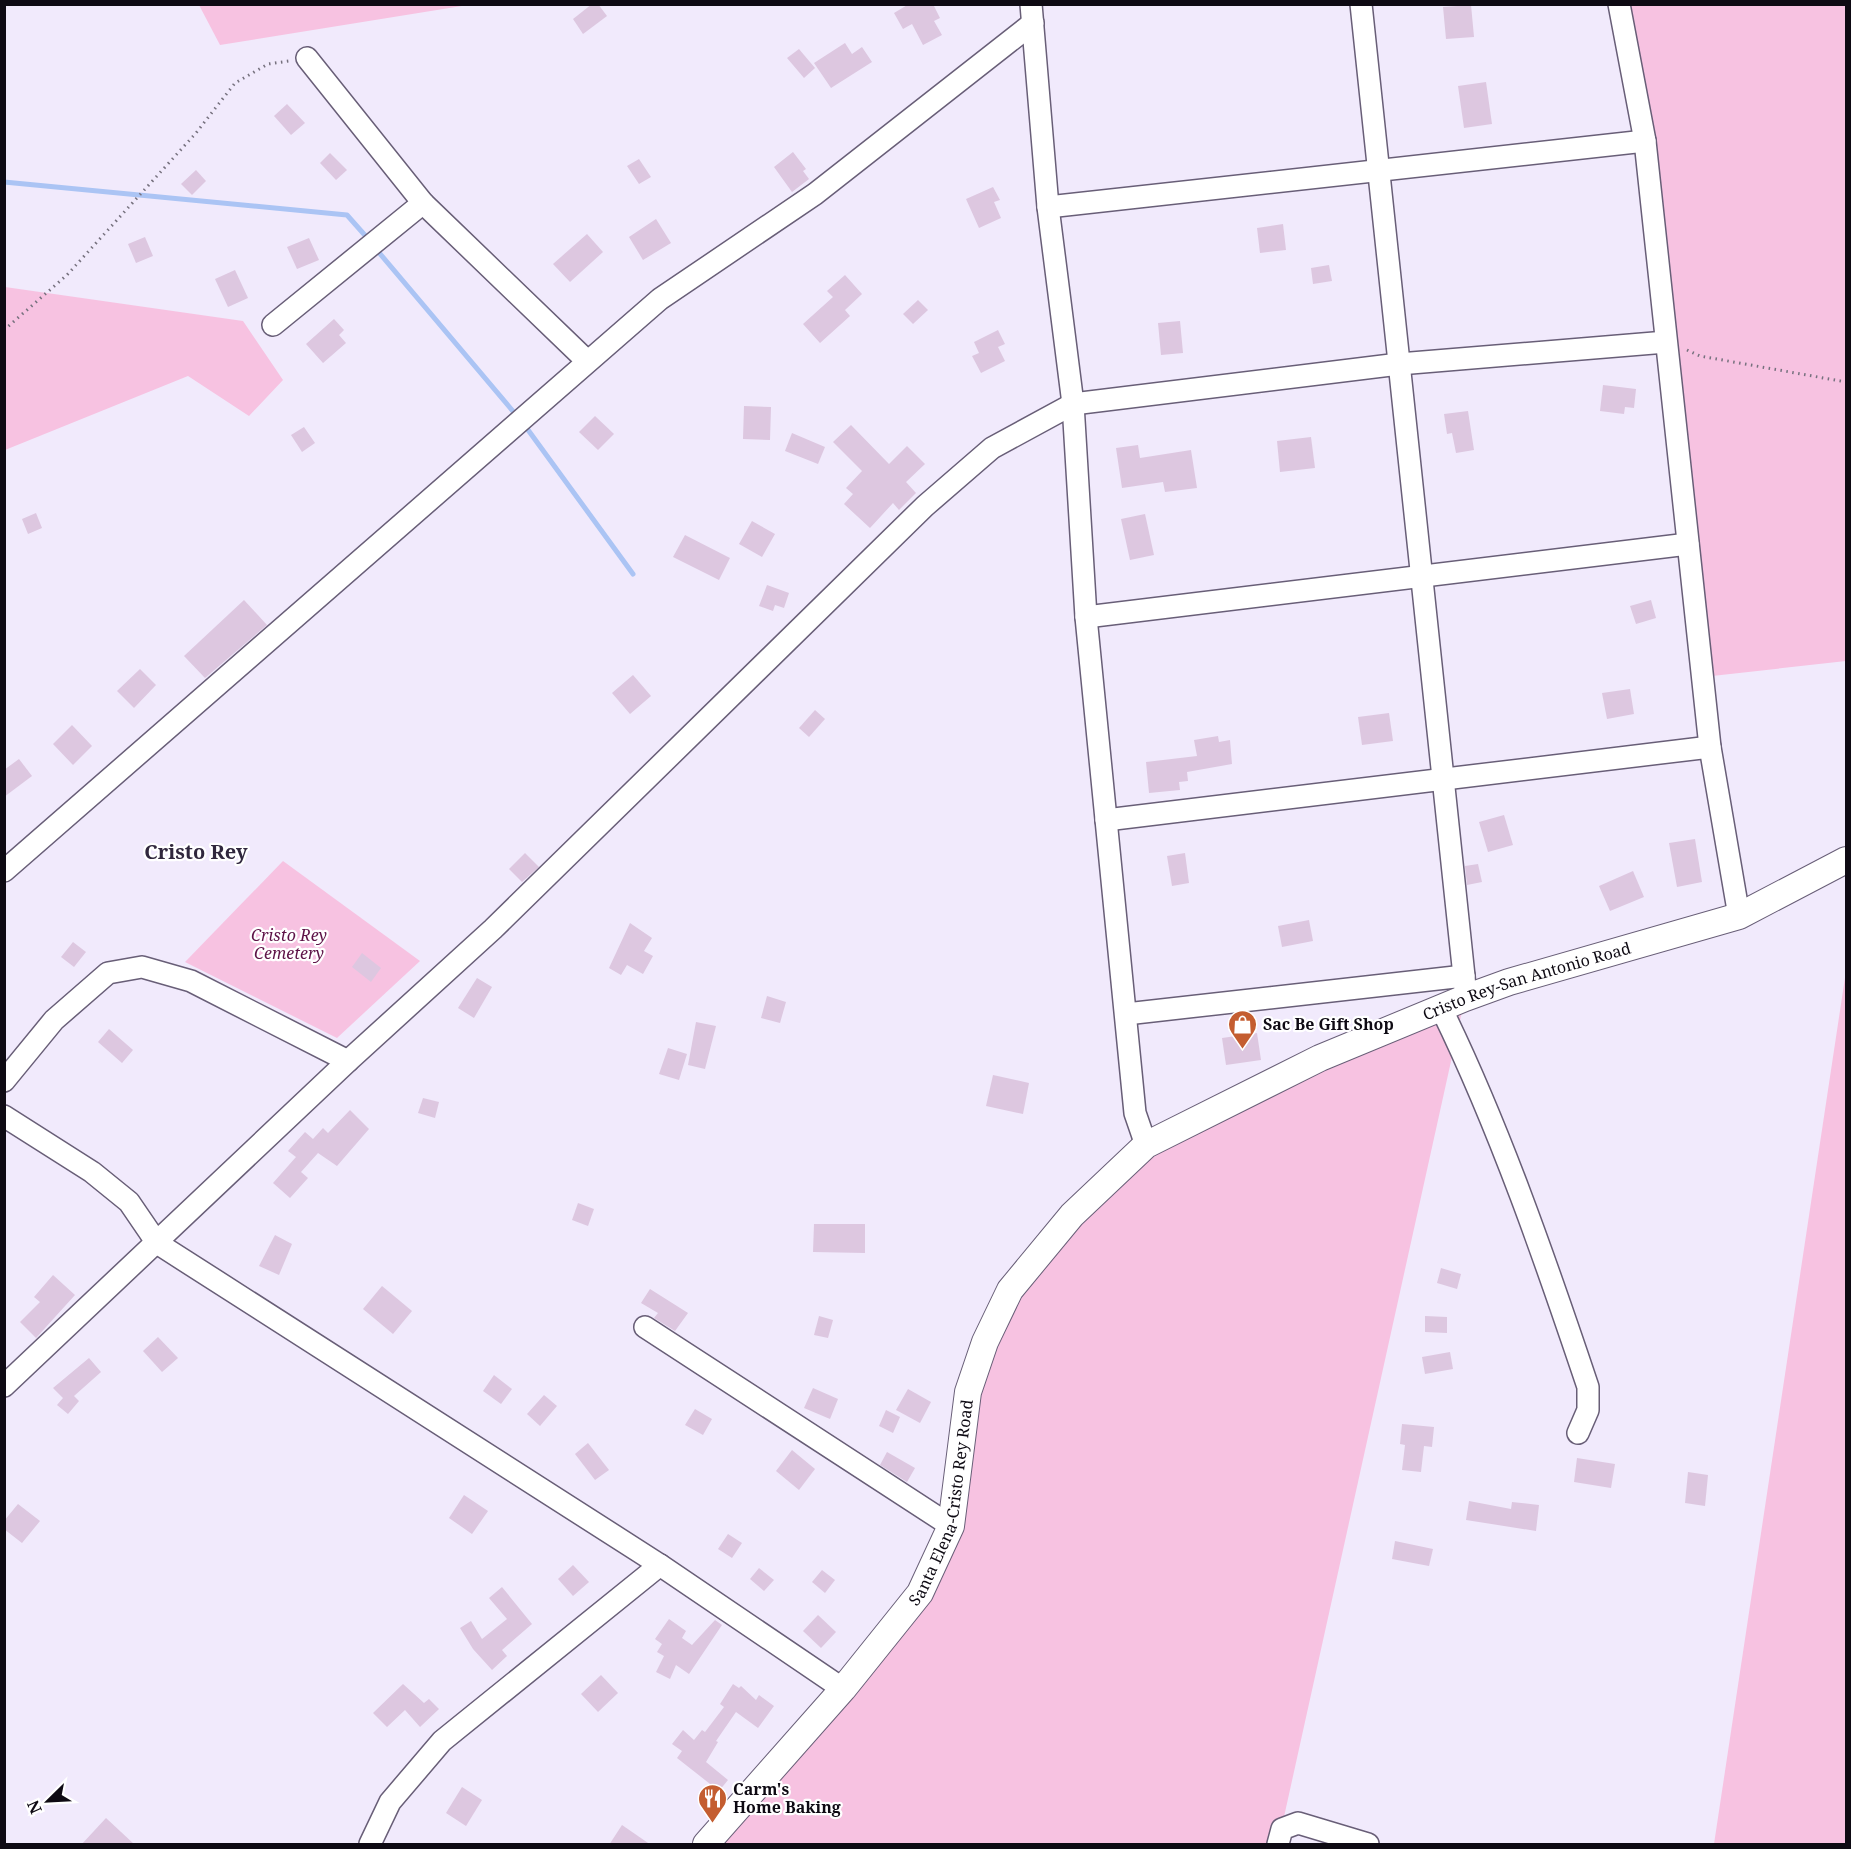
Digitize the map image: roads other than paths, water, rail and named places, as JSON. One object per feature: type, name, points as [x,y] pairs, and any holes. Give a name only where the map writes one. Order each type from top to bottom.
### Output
[{"type":"main road","name":"Cristo Rey-San Antonio Road","points":[[1146,1145],[1320,1058],[1441,1008],[1465,987],[1509,982],[1739,916],[1846,860]]},
{"type":"main road","name":"Santa Elena-Cristo Rey Road","points":[[706,1845],[843,1689],[920,1593],[951,1526],[968,1392],[984,1342],[1010,1290],[1072,1215],[1146,1145]]},
{"type":"street","points":[[1125,1014],[1465,987],[1361,4]]},
{"type":"street","points":[[1619,4],[1645,141],[1710,747],[1739,916]]},
{"type":"street","points":[[1032,14],[1048,207],[1072,405],[1086,617],[1125,1014],[1136,1113],[1146,1145]]},
{"type":"street","points":[[4,871],[586,360],[660,299],[815,194],[1032,14]]},
{"type":"street","points":[[307,58],[423,203],[586,360]]},
{"type":"street","points":[[1048,207],[1645,141]]},
{"type":"street","points":[[273,325],[423,203]]},
{"type":"street","points":[[4,1386],[348,1061],[493,929],[638,784],[925,506],[992,448],[1072,405],[1399,364],[1666,342]]},
{"type":"street","points":[[1086,617],[1688,544]]},
{"type":"street","points":[[1106,820],[1710,747]]},
{"type":"street","points":[[4,1082],[54,1020],[108,973],[142,967],[191,981],[348,1061]]},
{"type":"street","points":[[1441,1008],[1464,1055],[1493,1129],[1588,1387],[1588,1410],[1578,1433]]},
{"type":"street","points":[[4,1116],[92,1172],[129,1202],[157,1243],[660,1565],[843,1689]]},
{"type":"street","points":[[645,1327],[951,1526]]},
{"type":"street","points":[[370,1845],[390,1802],[442,1742],[660,1565]]},
{"type":"street","points":[[1278,1845],[1281,1829],[1298,1823],[1368,1845]]},
{"type":"waterway","points":[[4,182],[347,215],[370,241]]},
{"type":"waterway","points":[[376,249],[517,416]]},
{"type":"waterway","points":[[523,423],[633,574]]},
{"type":"place","name":"Sac Be Gift Shop","points":[[1242,1050]]},
{"type":"place","name":"Carm's Home Baking","points":[[712,1824]]},
{"type":"district","name":"Cristo Rey","points":[[196,851]]},
{"type":"park label","name":"Cristo Rey Cemetery","points":[[289,944]]}]
